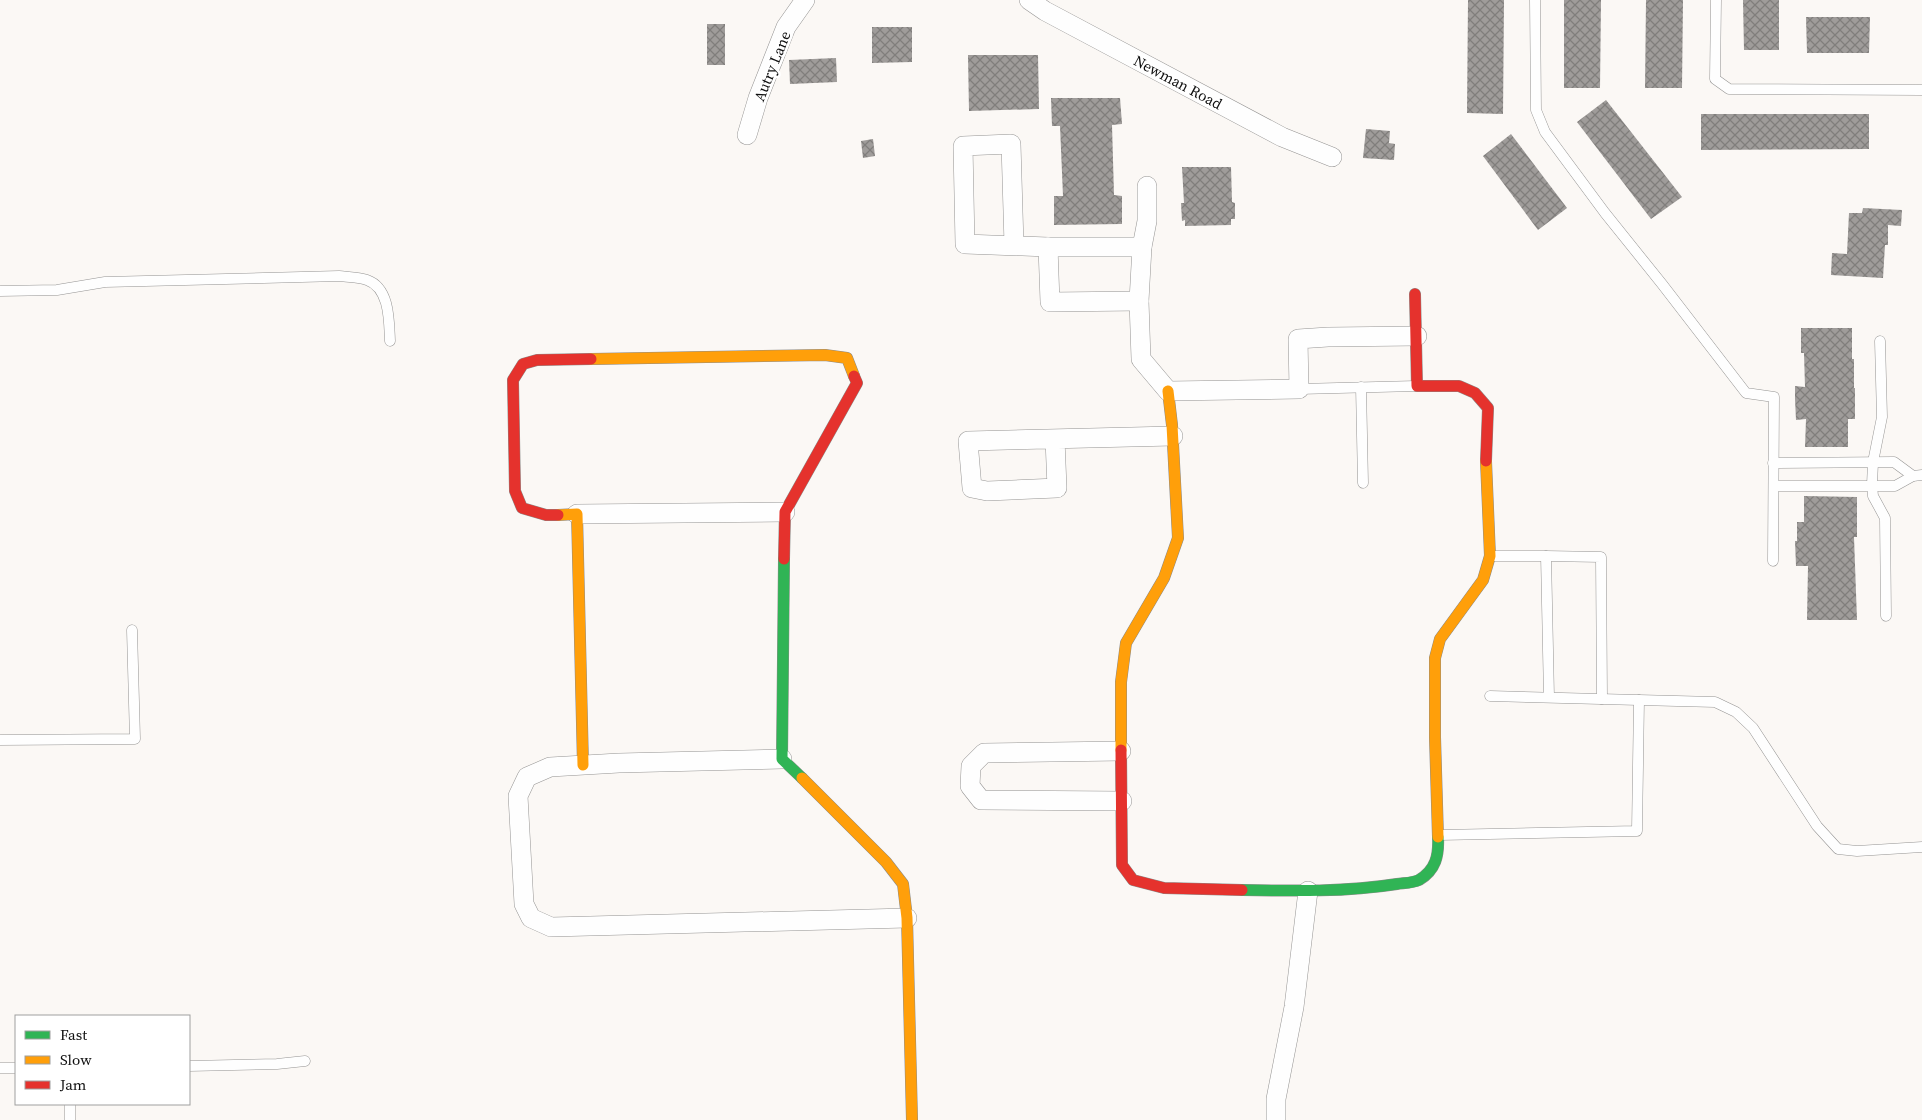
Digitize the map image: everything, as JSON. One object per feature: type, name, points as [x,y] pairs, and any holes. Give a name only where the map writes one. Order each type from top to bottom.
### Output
[{"type":"street","name":"Autry Lane","points":[[747,135],[758,98],[786,27],[805,0]]},
{"type":"street","name":"Newman Road","points":[[1028,0],[1045,11],[1282,137],[1332,157]]},
{"type":"street","points":[[1014,245],[1011,144],[963,146],[965,244],[1048,247],[1142,247]]},
{"type":"street","points":[[1147,186],[1139,301],[1141,359],[1168,390],[1173,436],[1178,538],[1164,578],[1126,643],[1121,682],[1122,865],[1133,880],[1164,888],[1308,891],[1385,886],[1418,881],[1432,870],[1439,853],[1434,737],[1435,658],[1440,639],[1483,580],[1490,556],[1485,449],[1488,408],[1476,393],[1459,386],[1417,386],[1415,294]]},
{"type":"street","points":[[1048,247],[1050,302],[1139,301]]},
{"type":"street","points":[[1168,390],[1299,388],[1298,339],[1417,336]]},
{"type":"street","points":[[785,512],[546,515],[522,508],[515,491],[513,380],[523,364],[537,360],[825,356],[847,358],[857,383],[785,512],[782,759],[886,862],[903,884],[907,918],[912,1120]]},
{"type":"street","points":[[1055,439],[1057,488],[987,492],[972,488],[968,441],[1173,436]]},
{"type":"street","points":[[577,514],[583,765]]},
{"type":"street","points":[[1121,751],[984,753],[971,766],[970,786],[981,800],[1122,801]]},
{"type":"street","points":[[782,759],[550,767],[527,777],[518,796],[524,904],[531,918],[551,927],[907,918]]},
{"type":"street","points":[[1276,1120],[1276,1099],[1294,1007],[1308,891]]},
{"type":"street","points":[[1267,1120],[1276,1099]]},
{"type":"lane","points":[[1536,0],[1536,110],[1545,132],[1605,213],[1746,392],[1774,397],[1773,561]]},
{"type":"lane","points":[[1716,0],[1715,79],[1728,89],[1922,90]]},
{"type":"lane","points":[[0,291],[57,290],[104,282],[339,276],[369,280],[382,292],[388,307],[390,341]]},
{"type":"lane","points":[[1880,341],[1882,417],[1873,462],[1872,485],[1874,496],[1885,518],[1886,616]]},
{"type":"lane","points":[[1299,388],[1417,386]]},
{"type":"lane","points":[[1361,388],[1363,483]]},
{"type":"lane","points":[[1774,464],[1894,462],[1918,475]]},
{"type":"lane","points":[[1774,486],[1895,486],[1918,475]]},
{"type":"lane","points":[[1490,556],[1601,557],[1602,699]]},
{"type":"lane","points":[[1546,556],[1549,697]]},
{"type":"lane","points":[[0,740],[135,739],[132,630]]},
{"type":"lane","points":[[1490,696],[1715,702],[1736,712],[1753,728],[1817,826],[1838,849],[1857,851],[1922,847]]},
{"type":"lane","points":[[1439,835],[1637,831],[1639,700]]},
{"type":"lane","points":[[190,1066],[277,1064],[305,1061]]},
{"type":"lane","points":[[0,1068],[15,1068]]},
{"type":"lane","points":[[70,1105],[70,1120]]},
{"type":"building","points":[[1468,0],[1504,0],[1503,114],[1467,113]]},
{"type":"building","points":[[1564,0],[1601,0],[1600,88],[1564,88]]},
{"type":"building","points":[[1646,0],[1683,0],[1682,88],[1645,88]]},
{"type":"building","points":[[1743,0],[1779,0],[1779,50],[1744,50]]},
{"type":"building","points":[[1806,17],[1870,17],[1869,53],[1807,53]]},
{"type":"building","points":[[707,24],[725,24],[725,65],[707,65]]},
{"type":"building","points":[[872,27],[912,27],[912,62],[872,63]]},
{"type":"building","points":[[968,55],[1038,55],[1039,109],[969,111]]},
{"type":"building","points":[[836,58],[837,82],[790,84],[789,60]]},
{"type":"building","points":[[1051,98],[1120,98],[1122,124],[1112,125],[1114,195],[1122,196],[1122,224],[1054,225],[1054,196],[1063,196],[1060,126],[1052,126]]},
{"type":"building","points":[[1606,100],[1682,197],[1651,219],[1577,122]]},
{"type":"building","points":[[1701,114],[1869,114],[1869,149],[1701,150]]},
{"type":"building","points":[[1366,129],[1390,131],[1389,143],[1395,144],[1394,160],[1363,158]]},
{"type":"building","points":[[1511,134],[1567,208],[1538,230],[1483,156]]},
{"type":"building","points":[[873,139],[875,156],[863,158],[861,141]]},
{"type":"building","points":[[1182,167],[1231,167],[1232,202],[1235,203],[1235,219],[1231,219],[1231,225],[1185,226],[1185,220],[1182,221],[1181,203],[1184,203]]},
{"type":"building","points":[[1863,208],[1902,210],[1901,226],[1888,225],[1888,245],[1885,245],[1883,278],[1831,275],[1832,253],[1847,254],[1849,213],[1862,213]]},
{"type":"building","points":[[1801,328],[1852,328],[1855,419],[1848,419],[1848,447],[1805,447],[1806,419],[1796,420],[1795,399],[1795,386],[1805,387],[1804,353],[1801,353]]},
{"type":"building","points":[[1804,496],[1857,497],[1857,537],[1854,537],[1857,620],[1807,620],[1808,566],[1796,566],[1795,541],[1797,541],[1797,522],[1804,522]]},
{"type":"traffic: fast","points":[[784,559],[782,759],[802,778]]},
{"type":"traffic: fast","points":[[1242,890],[1339,890],[1414,882],[1425,876],[1433,867],[1437,856],[1438,837]]},
{"type":"traffic: slow","points":[[591,359],[825,355],[847,358],[854,376]]},
{"type":"traffic: slow","points":[[1121,750],[1121,682],[1126,643],[1164,578],[1178,538],[1172,425],[1168,391]]},
{"type":"traffic: slow","points":[[1438,837],[1435,658],[1440,639],[1483,580],[1490,556],[1486,461]]},
{"type":"traffic: slow","points":[[558,515],[577,514],[583,765]]},
{"type":"traffic: slow","points":[[802,778],[886,862],[903,884],[907,918],[912,1120]]},
{"type":"traffic: jam","points":[[1415,294],[1417,386],[1459,386],[1475,393],[1488,408],[1486,461]]},
{"type":"traffic: jam","points":[[558,515],[546,515],[522,508],[515,491],[513,380],[523,364],[537,360],[591,359]]},
{"type":"traffic: jam","points":[[784,559],[785,512],[857,383],[854,376]]},
{"type":"traffic: jam","points":[[1121,750],[1122,865],[1133,880],[1164,888],[1242,890]]}]
